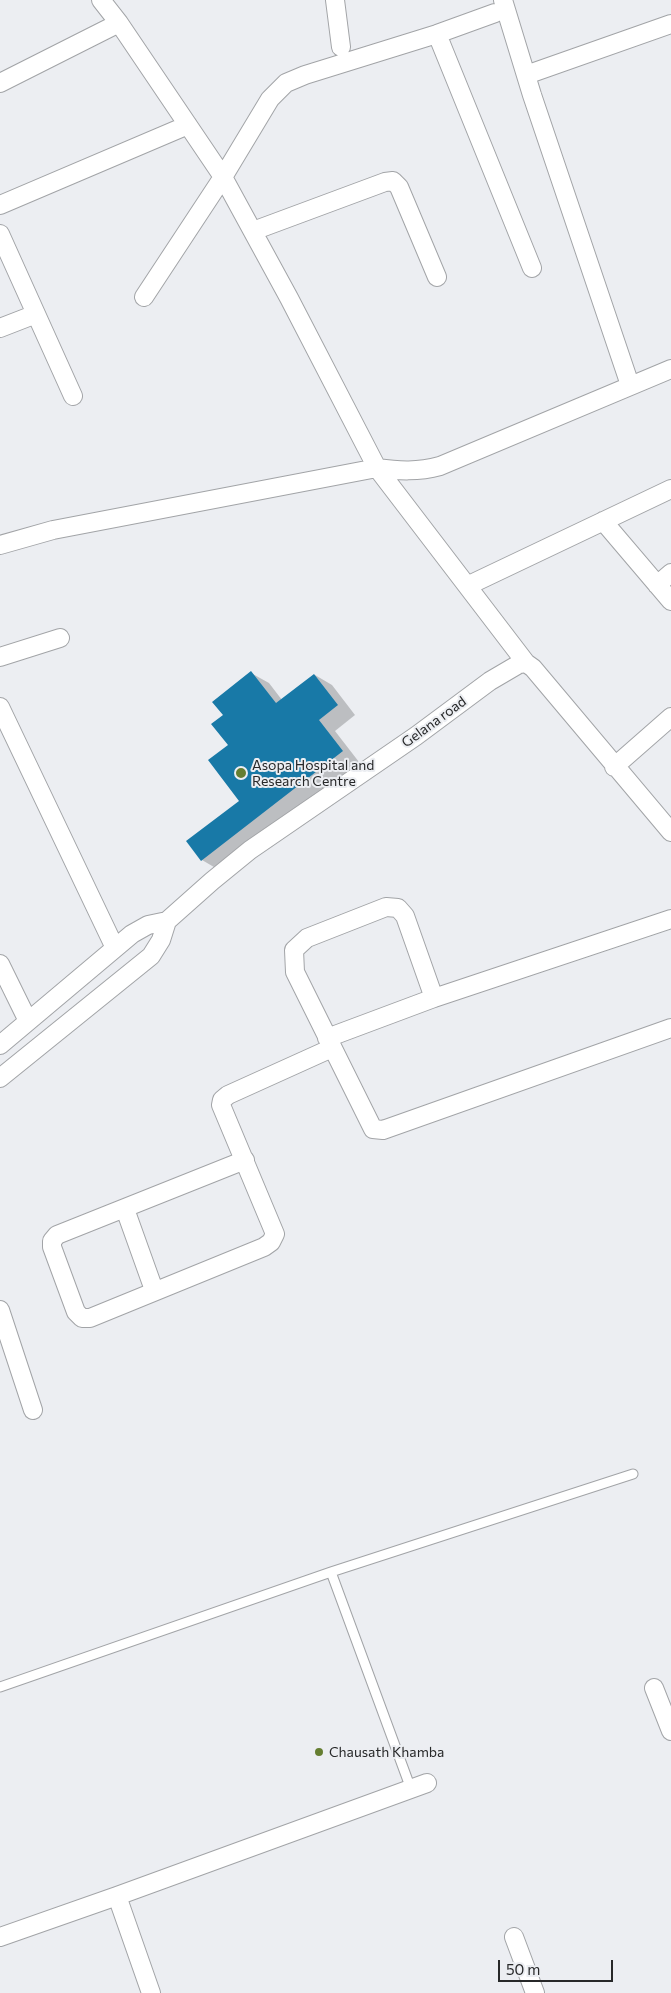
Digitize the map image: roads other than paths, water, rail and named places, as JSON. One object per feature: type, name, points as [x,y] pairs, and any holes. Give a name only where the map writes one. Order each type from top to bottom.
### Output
[{"type":"street","points":[[101,0],[119,23],[223,177],[377,468],[526,663],[534,668],[614,767],[671,832]]},
{"type":"street","points":[[336,0],[341,47]]},
{"type":"street","points":[[144,297],[223,177],[270,98],[286,83],[305,75],[437,34],[499,7],[526,75],[630,385]]},
{"type":"street","points":[[0,83],[119,23]]},
{"type":"street","points":[[526,75],[671,24]]},
{"type":"street","points":[[437,34],[532,268]]},
{"type":"street","points":[[0,206],[188,125]]},
{"type":"street","points":[[253,231],[393,181],[399,187],[437,277]]},
{"type":"street","points":[[0,234],[72,396]]},
{"type":"street","points":[[0,328],[36,314]]},
{"type":"street","points":[[0,545],[53,530],[377,468],[408,472],[425,470],[440,466],[671,369]]},
{"type":"street","points":[[467,586],[671,489]]},
{"type":"street","points":[[603,521],[671,602]]},
{"type":"street","points":[[657,585],[671,573]]},
{"type":"street","points":[[0,657],[60,638]]},
{"type":"street","name":"Gelana road","points":[[167,921],[250,850],[416,736],[490,682],[519,664],[526,663]]},
{"type":"street","points":[[0,707],[115,948]]},
{"type":"street","points":[[614,767],[671,717]]},
{"type":"street","points":[[434,998],[405,916],[398,908],[386,907],[307,938],[294,950],[295,972],[373,1129],[383,1130],[671,1028]]},
{"type":"street","points":[[245,1160],[57,1236],[52,1241],[52,1247],[76,1312],[82,1318],[90,1318],[154,1290],[264,1247],[271,1242],[275,1234],[245,1160],[221,1105],[222,1100],[228,1095],[330,1043],[434,998],[671,918]]},
{"type":"street","points":[[0,1045],[132,934],[148,925],[167,921],[161,940],[151,956],[0,1078]]},
{"type":"street","points":[[0,964],[28,1021]]},
{"type":"street","points":[[125,1209],[154,1290]]},
{"type":"street","points":[[0,1310],[33,1410]]},
{"type":"street","points":[[654,1688],[671,1731]]},
{"type":"street","points":[[0,1937],[427,1783]]},
{"type":"street","points":[[117,1896],[152,1993]]},
{"type":"street","points":[[514,1937],[535,1993]]},
{"type":"lane","points":[[0,1687],[332,1572],[633,1474]]},
{"type":"lane","points":[[332,1572],[411,1789]]},
{"type":"place","name":"Asopa Hospital and Research Centre","points":[[241,773]]},
{"type":"place","name":"Chausath Khamba","points":[[319,1752]]}]
